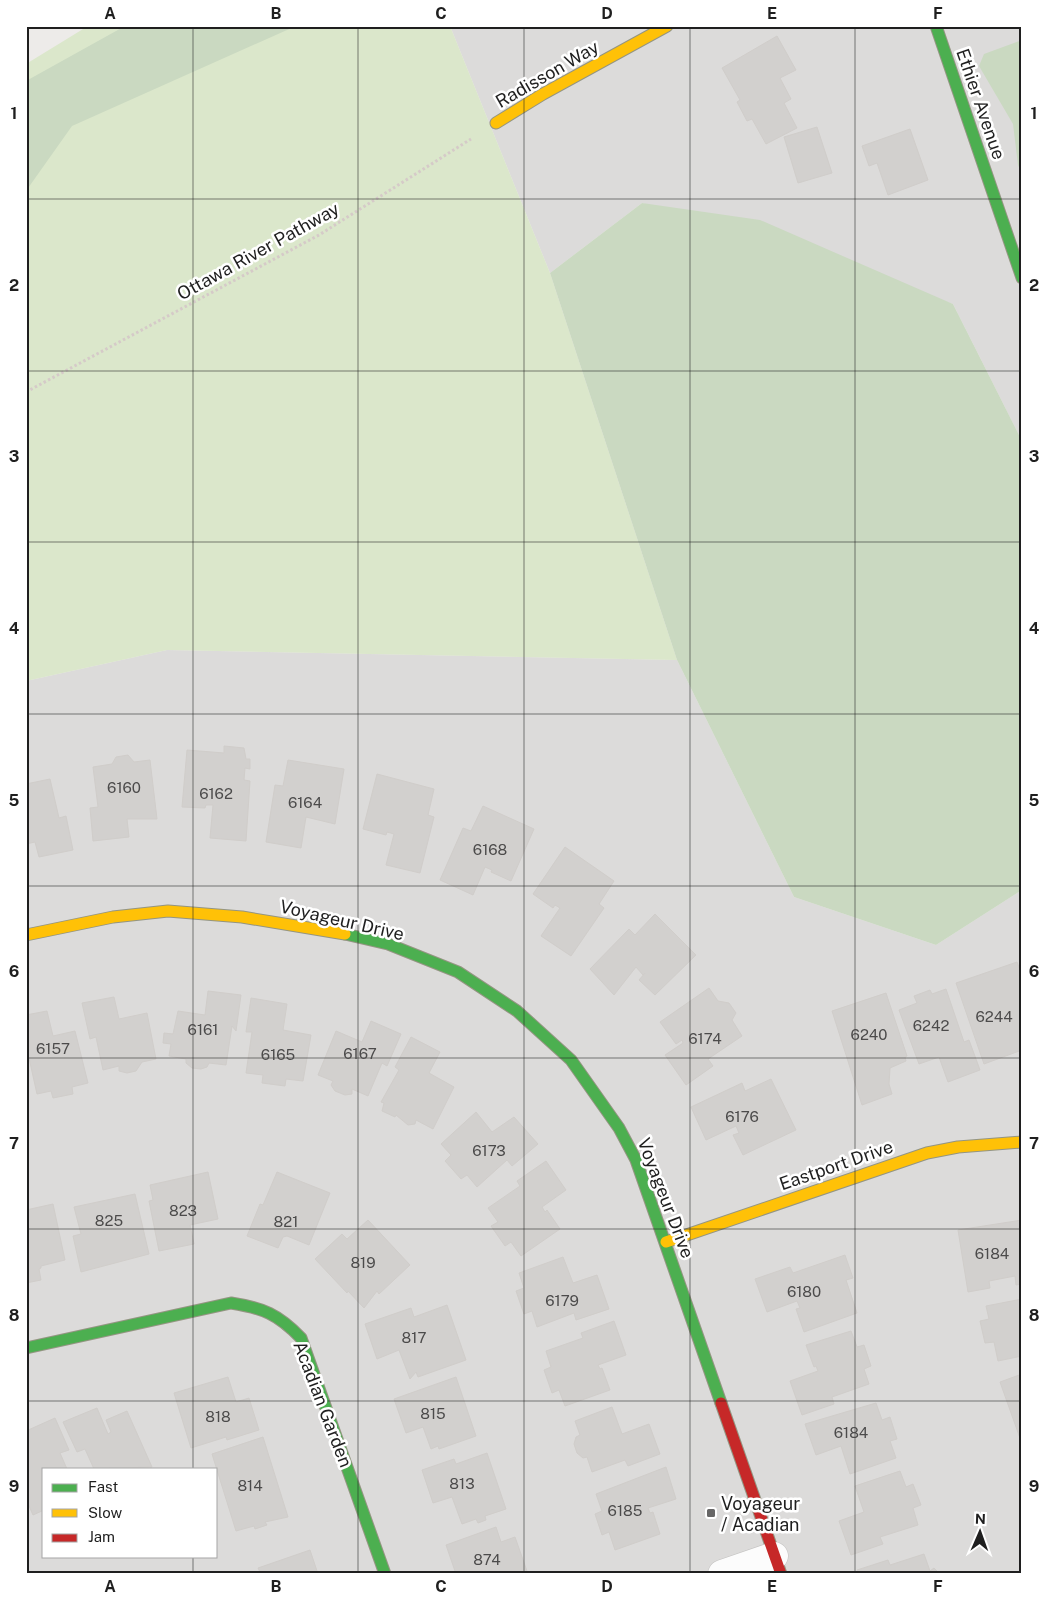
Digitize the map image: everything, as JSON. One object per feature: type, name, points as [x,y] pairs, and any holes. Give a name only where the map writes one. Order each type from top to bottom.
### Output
[{"type":"street","name":"Radisson Way","points":[[496,123],[543,94],[667,26]]},
{"type":"street","name":"Ethier Avenue","points":[[936,26],[1022,278]]},
{"type":"street","name":"Voyageur Drive","points":[[26,935],[113,917],[168,911],[317,928],[388,944],[458,972],[517,1011],[571,1060],[619,1128],[636,1160],[778,1565]]},
{"type":"street","name":"Eastport Drive","points":[[666,1242],[927,1152],[958,1147],[1022,1142]]},
{"type":"street","name":"Acadian Garden","points":[[26,1348],[231,1304],[263,1308],[284,1319],[301,1338],[385,1574]]},
{"type":"street","points":[[722,1574],[778,1565]]},
{"type":"path","name":"Ottawa River Pathway","points":[[26,392],[319,236],[496,123]]},
{"type":"shaded area","points":[[450,26],[1022,26],[1022,441],[953,304],[642,203],[550,273]]},
{"type":"shaded area","points":[[167,650],[677,660],[794,897],[936,945],[1022,890],[1022,1574],[26,1574],[26,681]]},
{"type":"green space","points":[[88,26],[450,26],[550,273],[677,660],[167,650],[26,681],[26,64]]},
{"type":"green space","points":[[125,26],[296,26],[72,126],[26,191],[26,81]]},
{"type":"green space","points":[[1022,40],[1022,174],[1018,165],[1013,124],[979,66],[984,54]]},
{"type":"green space","points":[[642,203],[760,220],[953,304],[1022,441],[1022,890],[936,945],[794,897],[677,660],[550,273]]},
{"type":"building","points":[[777,36],[796,70],[780,78],[791,99],[784,103],[797,128],[766,144],[752,119],[747,121],[737,102],[740,100],[722,68]]},
{"type":"building","points":[[817,127],[832,173],[798,183],[784,137]]},
{"type":"building","points":[[910,129],[928,180],[888,195],[877,163],[869,166],[862,146]]},
{"type":"building","points":[[224,746],[244,748],[246,759],[250,759],[250,769],[245,768],[244,780],[250,781],[246,841],[210,838],[213,805],[206,805],[205,808],[182,807],[187,750],[224,753]]},
{"type":"building","points":[[128,755],[134,762],[150,760],[157,819],[127,819],[129,837],[93,841],[90,808],[98,807],[93,767],[112,764],[116,757]]},
{"type":"building","points":[[288,760],[344,769],[335,824],[306,817],[301,848],[266,842],[275,785],[283,786]]},
{"type":"building","points":[[377,774],[434,789],[428,815],[434,817],[420,873],[386,865],[394,834],[387,832],[386,835],[363,829]]},
{"type":"building","points":[[50,779],[59,818],[66,816],[73,850],[39,857],[35,842],[26,844],[26,784]]},
{"type":"building","points":[[483,806],[534,829],[511,881],[491,872],[492,870],[485,867],[473,895],[440,880],[463,828],[471,831]]},
{"type":"building","points":[[565,847],[614,881],[599,904],[604,908],[571,956],[541,936],[560,908],[555,905],[553,908],[533,894]]},
{"type":"building","points":[[655,914],[696,955],[655,995],[639,980],[645,973],[643,975],[636,967],[614,995],[590,969],[629,929],[635,935]]},
{"type":"building","points":[[1017,962],[1022,975],[1022,1050],[984,1064],[956,983]]},
{"type":"building","points":[[709,988],[718,1001],[729,1003],[736,1013],[732,1020],[742,1036],[708,1059],[713,1066],[686,1085],[665,1055],[683,1043],[682,1040],[676,1044],[660,1022]]},
{"type":"building","points":[[946,989],[964,1042],[969,1040],[980,1070],[948,1082],[939,1057],[919,1064],[899,1010],[917,1003],[914,996],[930,990],[932,994]]},
{"type":"building","points":[[208,991],[241,995],[236,1031],[232,1026],[226,1065],[209,1063],[207,1067],[201,1069],[192,1068],[186,1063],[186,1059],[169,1056],[171,1044],[163,1043],[164,1033],[173,1034],[178,1011],[205,1015]]},
{"type":"building","points":[[886,993],[907,1056],[905,1057],[906,1061],[890,1068],[889,1084],[892,1094],[862,1105],[832,1011]]},
{"type":"building","points":[[114,997],[119,1019],[147,1013],[156,1059],[142,1062],[136,1071],[127,1073],[119,1071],[119,1066],[103,1070],[96,1037],[90,1039],[82,1003]]},
{"type":"building","points":[[251,998],[287,1004],[283,1030],[311,1035],[303,1081],[286,1079],[285,1086],[262,1083],[263,1075],[246,1073],[252,1032],[246,1032]]},
{"type":"building","points":[[47,1011],[53,1036],[75,1031],[88,1083],[72,1087],[73,1094],[53,1098],[51,1091],[37,1094],[29,1058],[26,1058],[26,1015]]},
{"type":"building","points":[[371,1021],[401,1034],[387,1066],[382,1063],[368,1096],[352,1089],[352,1094],[345,1095],[335,1091],[331,1085],[333,1081],[318,1075],[336,1031],[362,1042]]},
{"type":"building","points":[[411,1037],[440,1052],[429,1073],[454,1087],[433,1129],[416,1120],[415,1124],[408,1125],[396,1115],[395,1117],[382,1111],[384,1103],[381,1102],[399,1070],[395,1067]]},
{"type":"building","points":[[771,1079],[796,1130],[743,1155],[733,1135],[739,1133],[736,1126],[706,1140],[691,1107],[742,1083],[745,1091]]},
{"type":"building","points":[[476,1112],[492,1132],[514,1117],[538,1144],[512,1166],[507,1160],[477,1187],[467,1175],[461,1179],[445,1161],[451,1155],[441,1144]]},
{"type":"building","points":[[546,1161],[566,1190],[542,1207],[545,1212],[547,1210],[560,1229],[521,1256],[511,1242],[505,1246],[491,1226],[498,1222],[488,1208],[520,1186],[517,1181]]},
{"type":"building","points":[[208,1172],[218,1219],[190,1225],[194,1244],[159,1251],[149,1201],[153,1200],[150,1185]]},
{"type":"building","points":[[277,1172],[330,1193],[309,1245],[287,1236],[283,1237],[278,1248],[247,1236],[260,1204],[263,1205]]},
{"type":"building","points":[[135,1194],[149,1254],[81,1272],[73,1236],[81,1234],[74,1207]]},
{"type":"building","points":[[53,1204],[65,1260],[41,1266],[39,1269],[41,1280],[26,1283],[26,1210]]},
{"type":"building","points":[[368,1220],[410,1265],[379,1294],[377,1291],[364,1308],[315,1259],[342,1234],[347,1239]]},
{"type":"building","points":[[1022,1220],[1022,1284],[1016,1285],[1015,1276],[989,1281],[990,1288],[968,1292],[958,1230]]},
{"type":"building","points":[[845,1255],[853,1278],[846,1280],[857,1313],[804,1332],[796,1309],[800,1308],[797,1301],[767,1312],[755,1279],[790,1267],[793,1273]]},
{"type":"building","points":[[563,1257],[573,1283],[597,1275],[609,1309],[576,1320],[574,1313],[537,1327],[532,1311],[524,1314],[516,1291],[524,1288],[519,1273]]},
{"type":"building","points":[[1022,1299],[1022,1356],[998,1361],[994,1342],[985,1343],[980,1321],[989,1319],[986,1306]]},
{"type":"building","points":[[447,1305],[466,1360],[418,1377],[416,1372],[410,1379],[399,1350],[377,1359],[365,1324],[411,1308],[414,1317]]},
{"type":"building","points":[[614,1321],[626,1355],[598,1365],[600,1369],[602,1368],[610,1390],[565,1406],[559,1390],[552,1393],[544,1370],[551,1367],[546,1351],[583,1338],[581,1333]]},
{"type":"building","points":[[851,1331],[857,1347],[864,1345],[871,1366],[864,1369],[869,1384],[832,1397],[834,1404],[802,1415],[790,1381],[818,1371],[816,1366],[814,1367],[806,1345]]},
{"type":"building","points":[[1022,1374],[1022,1441],[1021,1441],[1000,1382]]},
{"type":"building","points":[[228,1377],[236,1402],[249,1398],[259,1430],[227,1440],[226,1437],[191,1448],[174,1393]]},
{"type":"building","points":[[456,1377],[476,1436],[439,1449],[438,1446],[431,1449],[423,1427],[406,1433],[394,1399]]},
{"type":"building","points":[[876,1403],[882,1420],[890,1417],[897,1439],[890,1441],[896,1458],[850,1474],[841,1446],[816,1455],[805,1424]]},
{"type":"building","points":[[612,1407],[622,1434],[649,1424],[660,1454],[628,1466],[625,1460],[592,1472],[587,1457],[583,1458],[577,1453],[574,1444],[576,1437],[580,1435],[575,1421]]},
{"type":"building","points":[[97,1408],[108,1434],[111,1432],[106,1420],[127,1411],[152,1467],[94,1468],[85,1449],[77,1452],[63,1422]]},
{"type":"building","points":[[55,1418],[69,1450],[60,1453],[67,1468],[42,1468],[42,1511],[33,1515],[26,1499],[26,1431]]},
{"type":"building","points":[[263,1437],[288,1517],[265,1522],[267,1525],[255,1529],[254,1526],[236,1531],[218,1468],[216,1468],[212,1454]]},
{"type":"building","points":[[487,1453],[506,1509],[485,1516],[486,1520],[478,1523],[476,1519],[462,1524],[452,1497],[433,1503],[422,1470],[454,1459],[456,1464]]},
{"type":"building","points":[[666,1467],[676,1499],[648,1508],[650,1513],[653,1512],[660,1534],[615,1550],[609,1532],[602,1535],[595,1514],[602,1511],[596,1494]]},
{"type":"building","points":[[900,1471],[906,1487],[913,1484],[921,1505],[913,1508],[918,1525],[880,1537],[883,1544],[851,1555],[839,1521],[864,1512],[855,1486]]},
{"type":"building","points":[[496,1527],[501,1542],[515,1537],[528,1574],[456,1574],[446,1545]]},
{"type":"building","points":[[310,1550],[318,1574],[261,1574],[258,1568]]},
{"type":"building","points":[[924,1554],[930,1571],[934,1568],[940,1574],[858,1574],[857,1570],[888,1560],[890,1565]]},
{"type":"traffic: fast","points":[[936,26],[1022,278]]},
{"type":"traffic: fast","points":[[345,934],[388,944],[458,972],[517,1011],[571,1060],[619,1128],[636,1160],[721,1403]]},
{"type":"traffic: fast","points":[[26,1348],[231,1303],[261,1310],[285,1323],[301,1338],[385,1574]]},
{"type":"traffic: slow","points":[[496,123],[543,94],[667,26]]},
{"type":"traffic: slow","points":[[26,935],[113,917],[168,911],[242,917],[345,934]]},
{"type":"traffic: slow","points":[[666,1242],[927,1153],[958,1147],[1022,1142]]},
{"type":"traffic: jam","points":[[721,1403],[781,1574]]},
{"type":"place","name":"Voyageur / Acadian","points":[[711,1513]]}]
